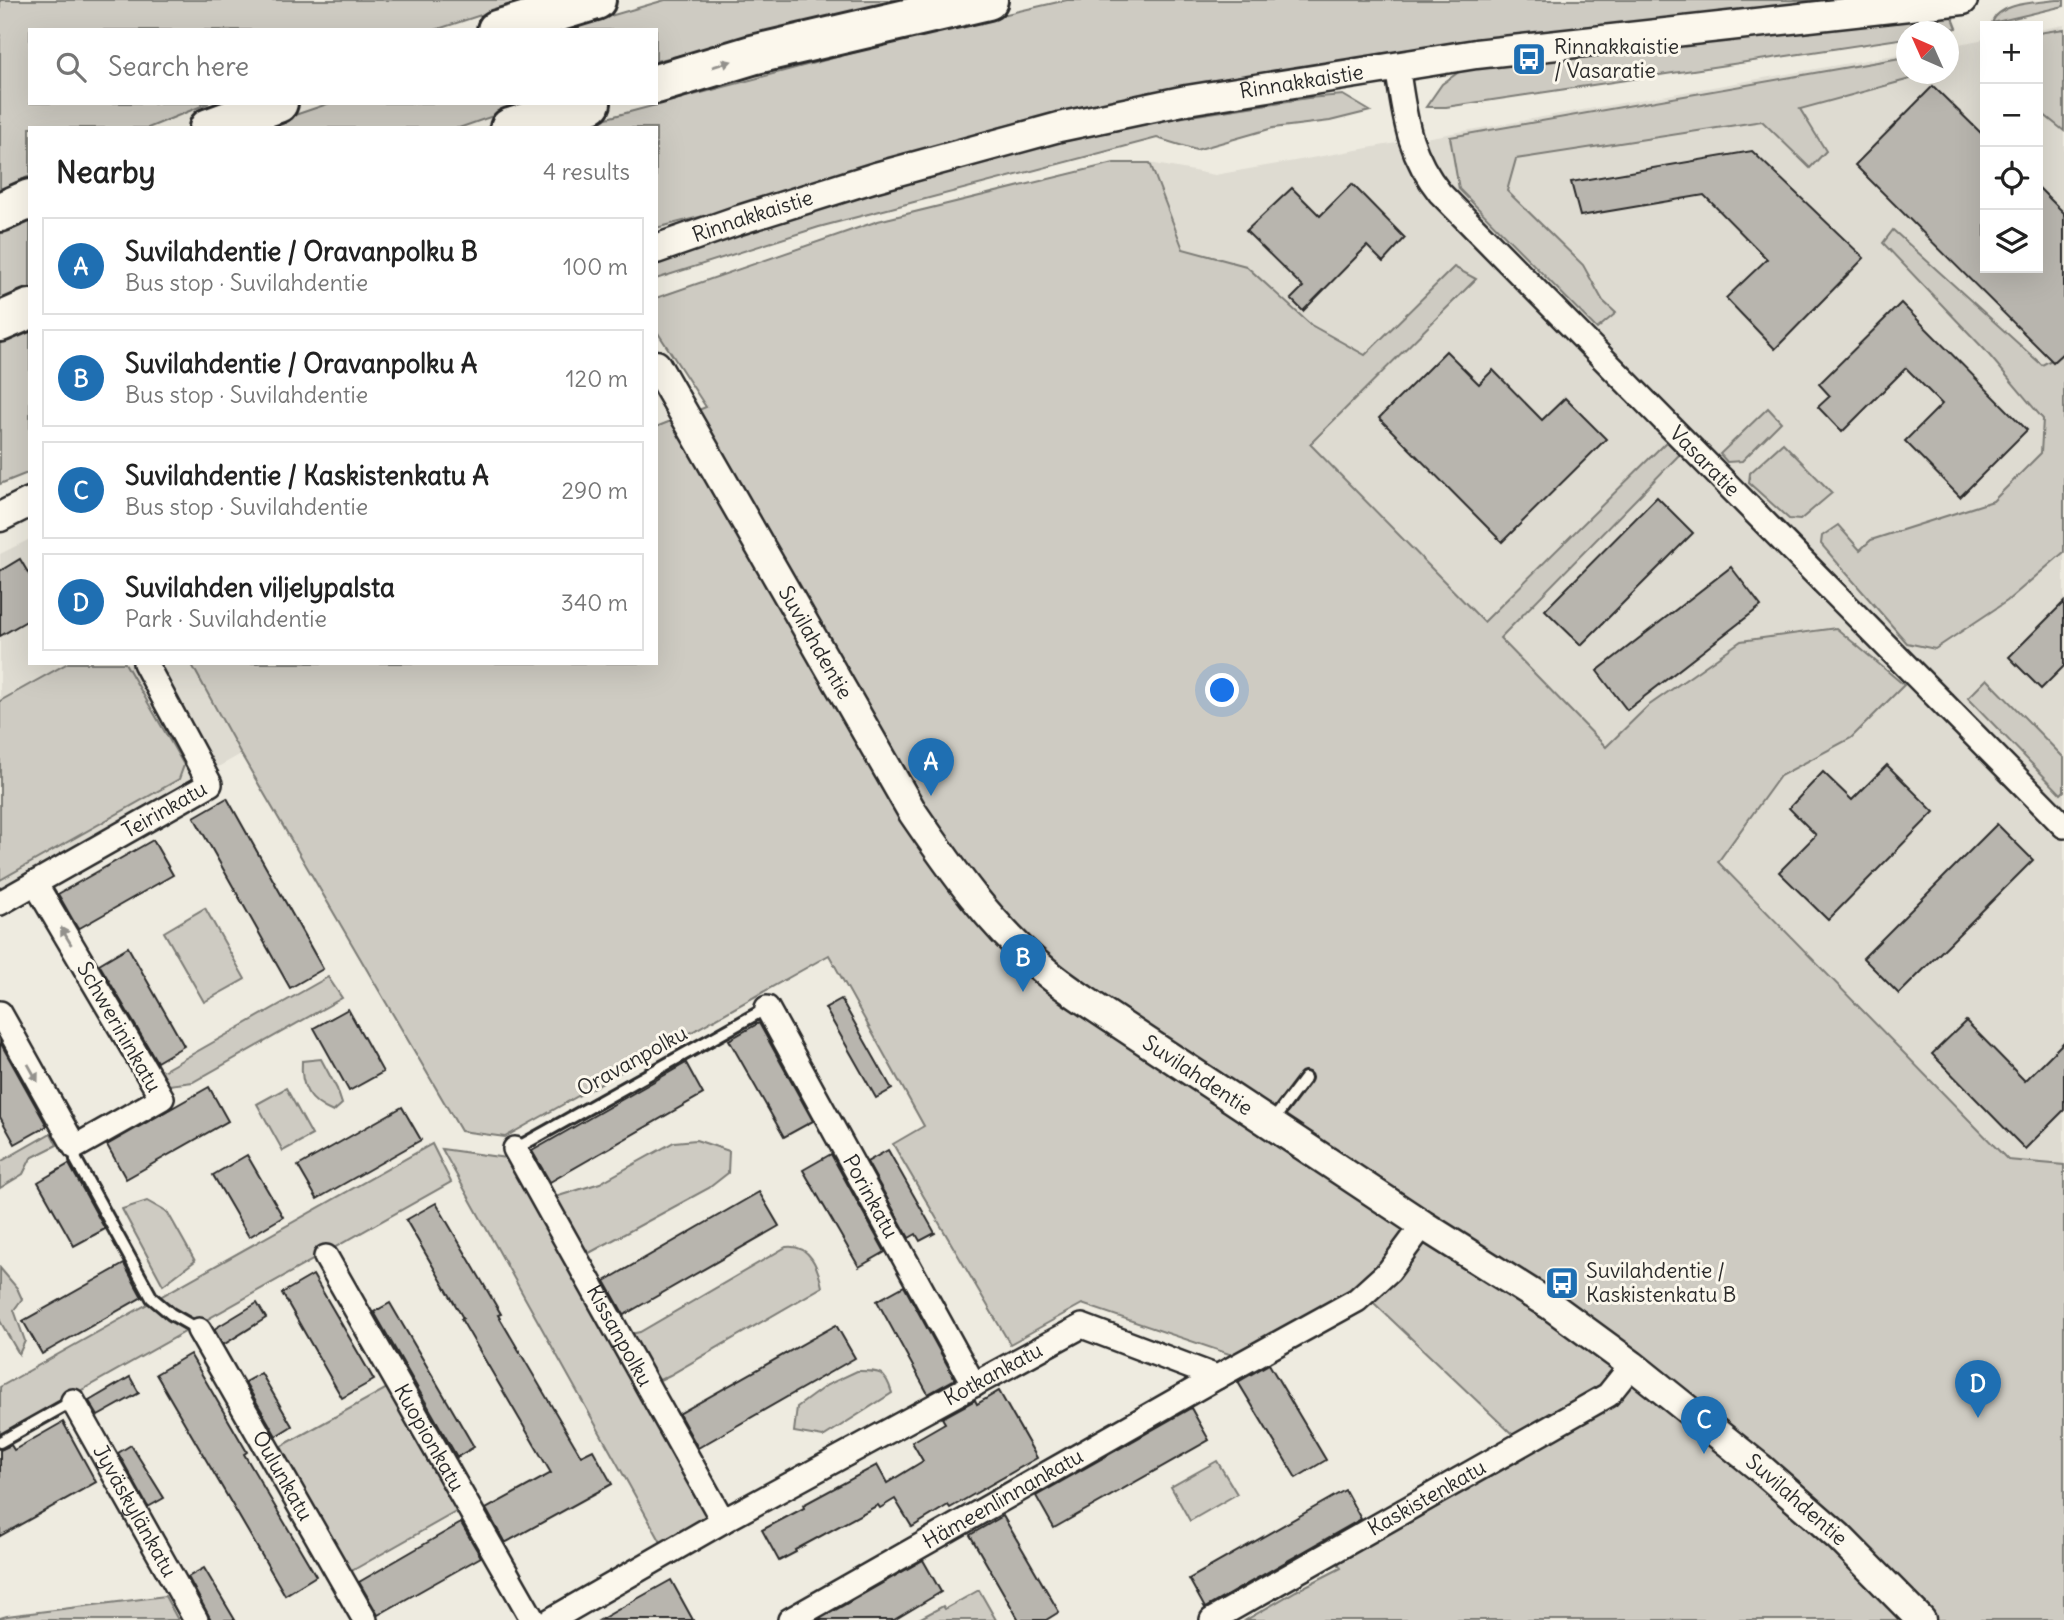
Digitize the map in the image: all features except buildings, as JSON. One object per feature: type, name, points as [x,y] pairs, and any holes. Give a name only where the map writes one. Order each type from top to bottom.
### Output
[{"type":"highway","points":[[504,28],[596,0]]},
{"type":"highway","points":[[658,83],[752,55],[988,0]]},
{"type":"highway","points":[[215,126],[272,105]]},
{"type":"highway","points":[[516,126],[585,105]]},
{"type":"highway","points":[[0,212],[28,200]]},
{"type":"highway","points":[[0,322],[28,310]]},
{"type":"street","name":"Rinnakkaistie","points":[[658,248],[876,177],[1059,127],[1187,100],[1476,54],[1964,0]]},
{"type":"street","name":"Vasaratie","points":[[1397,66],[1412,147],[1440,193],[2064,825]]},
{"type":"street","name":"Suvilahdentie","points":[[658,368],[914,813],[960,881],[990,917],[1046,972],[1093,1006],[1423,1225],[1550,1305],[1632,1365],[1819,1519],[1921,1620]]},
{"type":"street","points":[[0,517],[28,503]]},
{"type":"street","name":"Teirinkatu","points":[[0,903],[210,784],[146,665]]},
{"type":"street","name":"Schwerininkatu","points":[[35,883],[162,1098],[75,1147]]},
{"type":"street","name":"Porinkatu","points":[[767,1008],[974,1385]]},
{"type":"street","points":[[0,1013],[75,1147]]},
{"type":"street","name":"Kissanpolku","points":[[515,1149],[723,1521]]},
{"type":"street","points":[[1217,1377],[1357,1300],[1389,1271],[1423,1225]]},
{"type":"street","name":"Kuopionkatu","points":[[327,1257],[533,1620]]},
{"type":"street","name":"Kotkankatu","points":[[551,1620],[723,1521],[1082,1326],[1217,1377]]},
{"type":"street","name":"Oulunkatu","points":[[199,1330],[365,1620]]},
{"type":"street","name":"Kaskistenkatu","points":[[1212,1620],[1608,1395],[1632,1365]]},
{"type":"street","name":"Hämeenlinnankatu","points":[[790,1620],[1217,1377]]},
{"type":"street","name":"Jyväskylänkatu","points":[[73,1401],[196,1620]]},
{"type":"lane","name":"Oravanpolku","points":[[515,1149],[767,1008]]},
{"type":"lane","points":[[1271,1123],[1306,1079]]},
{"type":"lane","points":[[75,1147],[76,1160],[152,1298],[171,1314],[199,1330]]},
{"type":"lane","points":[[0,1442],[73,1401]]},
{"type":"shaded area","points":[[0,0],[527,0],[441,28],[28,28],[28,105],[204,105],[153,126],[28,126],[28,177],[0,190]]},
{"type":"shaded area","points":[[665,0],[915,0],[658,61],[658,28],[569,28]]},
{"type":"shaded area","points":[[1067,0],[1847,0],[1491,39],[1226,79],[1001,127],[774,198],[658,227],[658,126],[577,126],[954,26]]},
{"type":"shaded area","points":[[2064,0],[2064,6],[1993,21],[2002,11],[2029,3]]},
{"type":"shaded area","points":[[1942,13],[1954,21],[1896,21],[1896,40],[1446,107],[1426,107],[1442,84],[1463,69]]},
{"type":"shaded area","points":[[2064,25],[2064,1165],[2009,1160],[1272,405],[1183,249],[1150,163],[1215,175],[1896,55],[1896,84],[1959,84],[1959,44],[1980,40],[1980,273],[2043,273],[2043,29]]},
{"type":"shaded area","points":[[2064,29],[2064,131],[2043,114],[2043,32]]},
{"type":"shaded area","points":[[1896,59],[1896,83],[1800,109],[1826,151],[1810,168],[1762,121],[1516,159],[1507,191],[1583,265],[1603,301],[1616,313],[1597,329],[1459,189],[1450,137]]},
{"type":"shaded area","points":[[1343,95],[1370,111],[1330,121],[1273,128],[1196,150],[1157,138],[819,227],[658,278],[658,261],[755,227],[978,160],[1158,121]]},
{"type":"shaded area","points":[[324,105],[524,105],[465,126],[263,126]]},
{"type":"shaded area","points":[[1114,163],[1150,163],[1183,249],[1246,266],[1311,325],[1365,355],[1454,267],[1476,279],[1310,444],[1484,622],[1668,440],[1681,453],[1500,638],[1606,747],[1648,706],[1741,641],[1836,628],[1904,685],[1851,738],[1780,776],[1718,862],[2008,1160],[2064,1165],[2064,1620],[1246,1620],[1341,1568],[1338,1563],[1530,1451],[1356,1286],[1235,1356],[1082,1304],[1010,1344],[893,1144],[924,1126],[829,955],[505,1137],[461,1131],[241,754],[192,665],[658,665],[658,426],[706,407],[658,333],[658,297],[878,221]]},
{"type":"shaded area","points":[[28,214],[28,291],[0,303],[0,226]]},
{"type":"shaded area","points":[[1893,230],[2042,365],[2064,353],[2064,552],[2007,601],[1935,649],[1907,643],[1821,544],[1822,536],[1838,525],[1860,550],[1871,540],[1993,501],[2041,453],[2043,419],[1984,349],[1883,243]]},
{"type":"shaded area","points":[[28,328],[28,473],[0,484],[0,340]]},
{"type":"shaded area","points":[[1768,408],[1781,422],[1742,461],[1727,462],[1720,454]]},
{"type":"shaded area","points":[[1783,443],[1832,493],[1800,520],[1789,519],[1749,483],[1750,473]]},
{"type":"shaded area","points":[[28,540],[28,665],[192,665],[241,754],[0,891],[0,554]]},
{"type":"shaded area","points":[[64,665],[126,665],[184,765],[179,779],[0,880],[0,701]]},
{"type":"shaded area","points":[[1987,679],[2064,758],[2064,791],[2061,794],[1968,698]]},
{"type":"shaded area","points":[[205,908],[245,979],[204,1002],[164,932]]},
{"type":"shaded area","points":[[328,977],[342,998],[193,1082],[169,1085],[161,1072]]},
{"type":"shaded area","points":[[321,1059],[342,1104],[333,1112],[312,1098],[303,1079],[302,1061]]},
{"type":"shaded area","points":[[286,1088],[312,1135],[283,1151],[257,1104]]},
{"type":"shaded area","points":[[51,1133],[57,1145],[31,1158],[23,1174],[0,1188],[0,1162]]},
{"type":"shaded area","points":[[696,1140],[729,1151],[728,1173],[709,1188],[569,1264],[611,1338],[640,1332],[786,1247],[801,1249],[812,1258],[822,1287],[641,1389],[713,1514],[662,1544],[442,1149],[506,1158],[533,1204],[600,1183],[674,1142]]},
{"type":"shaded area","points":[[432,1144],[451,1182],[0,1436],[0,1387]]},
{"type":"shaded area","points":[[147,1201],[168,1213],[195,1261],[163,1285],[122,1209]]},
{"type":"shaded area","points":[[0,1268],[17,1288],[22,1299],[14,1310],[25,1341],[19,1354],[0,1321]]},
{"type":"shaded area","points":[[857,1371],[880,1373],[887,1380],[892,1393],[823,1437],[794,1432],[797,1407],[827,1385]]},
{"type":"shaded area","points":[[387,1388],[468,1505],[341,1577],[269,1453]]},
{"type":"shaded area","points":[[1217,1461],[1237,1494],[1190,1521],[1171,1487]]},
{"type":"shaded area","points":[[979,1590],[996,1620],[917,1620],[943,1606],[945,1609]]},
{"type":"shaded area","points":[[165,1596],[178,1620],[0,1620],[7,1616]]},
{"type":"place","name":"Rinnakkaistie / Vasaratie","points":[[1529,59]]},
{"type":"place","name":"Suvilahdentie / Oravanpolku B","points":[[931,796]]},
{"type":"place","name":"Suvilahdentie / Oravanpolku A","points":[[1023,992]]},
{"type":"place","name":"Suvilahdentie / Kaskistenkatu B","points":[[1562,1283]]},
{"type":"place","name":"Suvilahden viljelypalsta","points":[[1978,1418]]},
{"type":"place","name":"Suvilahdentie / Kaskistenkatu A","points":[[1704,1454]]}]
